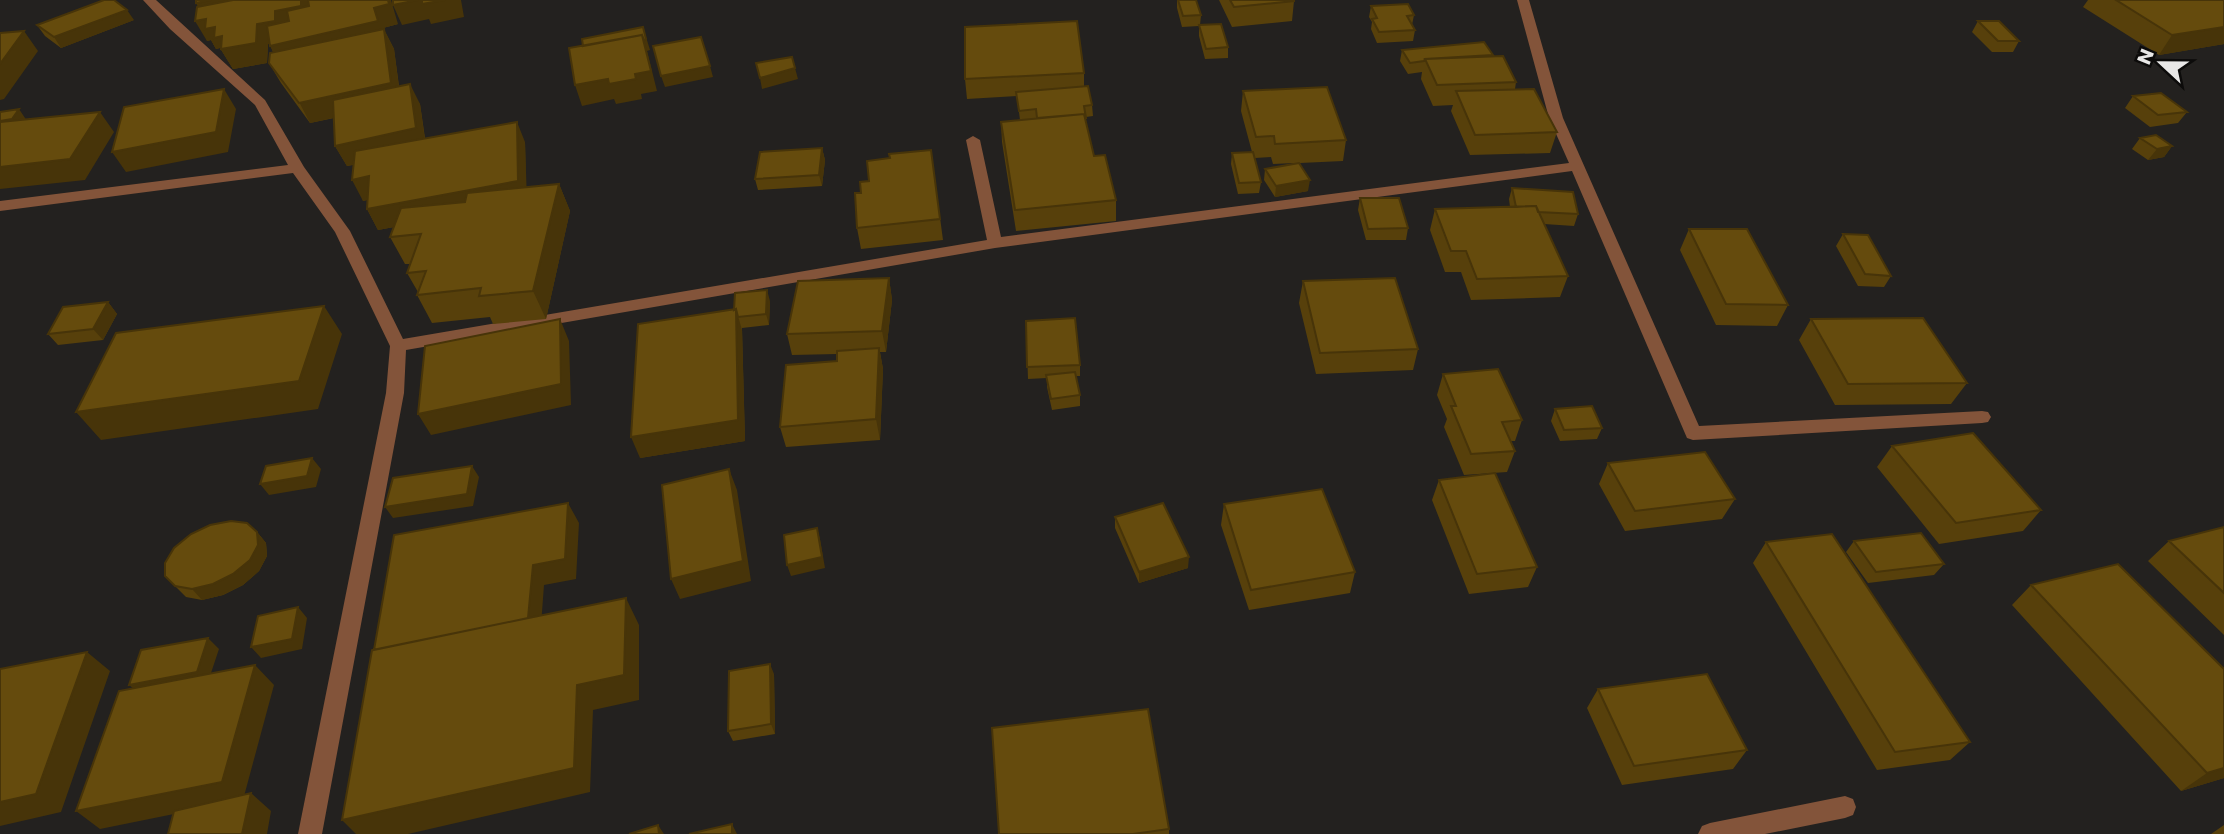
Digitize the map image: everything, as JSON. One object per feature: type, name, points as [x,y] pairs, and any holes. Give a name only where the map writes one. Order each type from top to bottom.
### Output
[{"type":"street","points":[[149,0],[260,103],[297,168],[342,231],[398,346],[395,393],[310,834]]},
{"type":"street","points":[[1523,0],[1556,118],[1693,433],[1982,417]]},
{"type":"street","points":[[973,140],[995,243]]},
{"type":"street","points":[[398,346],[995,243],[1578,166]]},
{"type":"street","points":[[0,206],[297,168]]},
{"type":"street","points":[[1710,834],[1845,807]]},
{"type":"building","points":[[104,0],[114,0],[127,10],[54,37],[37,25]]},
{"type":"building","points":[[233,0],[301,0],[301,6],[275,11],[275,21],[257,24],[256,43],[221,49],[222,36],[214,38],[215,27],[205,29],[206,19],[195,21],[197,7]]},
{"type":"building","points":[[308,0],[388,0],[389,4],[374,8],[378,21],[270,46],[267,26],[289,21],[287,11],[309,6]]},
{"type":"building","points":[[393,0],[418,0],[393,5]]},
{"type":"building","points":[[422,0],[445,0],[422,4]]},
{"type":"building","points":[[1178,0],[1196,0],[1201,15],[1183,16]]},
{"type":"building","points":[[1230,0],[1294,0],[1294,1],[1234,7]]},
{"type":"building","points":[[2116,0],[2224,0],[2224,27],[2172,35]]},
{"type":"building","points":[[1408,4],[1414,15],[1407,16],[1415,30],[1379,32],[1372,19],[1377,18],[1371,6]]},
{"type":"building","points":[[1077,21],[1084,73],[965,79],[965,27]]},
{"type":"building","points":[[1978,21],[1999,21],[2019,41],[1998,41]]},
{"type":"building","points":[[1221,24],[1228,47],[1206,49],[1199,25]]},
{"type":"building","points":[[643,27],[644,40],[642,35],[583,46],[582,39]]},
{"type":"building","points":[[384,29],[391,83],[299,103],[269,63],[270,53]]},
{"type":"building","points":[[24,31],[0,64],[0,33]]},
{"type":"building","points":[[642,35],[651,71],[635,74],[636,79],[609,84],[608,79],[575,85],[569,48]]},
{"type":"building","points":[[701,37],[710,66],[661,76],[653,46]]},
{"type":"building","points":[[1484,42],[1493,55],[1425,59],[1410,63],[1402,50]]},
{"type":"building","points":[[1503,56],[1516,82],[1437,85],[1425,59]]},
{"type":"building","points":[[792,57],[795,68],[760,78],[756,63]]},
{"type":"building","points":[[410,84],[416,128],[335,146],[333,100]]},
{"type":"building","points":[[1088,86],[1092,105],[1084,106],[1086,118],[1084,114],[1037,118],[1036,109],[1019,111],[1016,92]]},
{"type":"building","points":[[1327,87],[1346,140],[1275,144],[1274,136],[1256,137],[1243,91]]},
{"type":"building","points":[[224,89],[216,132],[112,152],[124,107]]},
{"type":"building","points":[[1534,89],[1557,132],[1475,135],[1456,91]]},
{"type":"building","points":[[2161,93],[2187,112],[2158,115],[2133,96]]},
{"type":"building","points":[[19,109],[12,119],[0,121],[0,112]]},
{"type":"building","points":[[100,112],[70,159],[0,167],[0,122]]},
{"type":"building","points":[[1084,114],[1094,156],[1105,155],[1116,200],[1015,210],[1001,122]]},
{"type":"building","points":[[517,122],[518,181],[367,209],[369,176],[352,180],[355,151]]},
{"type":"building","points":[[2156,135],[2172,146],[2157,149],[2140,138]]},
{"type":"building","points":[[822,148],[819,175],[755,179],[760,152]]},
{"type":"building","points":[[931,150],[940,219],[857,228],[855,193],[861,193],[860,182],[869,181],[867,161],[890,158],[889,154]]},
{"type":"building","points":[[1253,152],[1261,182],[1239,183],[1232,153]]},
{"type":"building","points":[[1299,163],[1310,180],[1276,186],[1265,169]]},
{"type":"building","points":[[559,184],[533,291],[479,296],[481,288],[417,295],[426,271],[407,273],[421,234],[390,237],[401,208],[465,202],[467,193]]},
{"type":"building","points":[[1512,188],[1573,192],[1578,214],[1538,212],[1536,206],[1516,207]]},
{"type":"building","points":[[1360,198],[1399,198],[1408,228],[1368,229]]},
{"type":"building","points":[[1536,206],[1568,276],[1477,279],[1466,251],[1451,251],[1435,209]]},
{"type":"building","points":[[1689,229],[1747,229],[1788,305],[1726,304]]},
{"type":"building","points":[[1843,234],[1868,235],[1891,276],[1865,274]]},
{"type":"building","points":[[889,278],[882,331],[787,334],[798,281]]},
{"type":"building","points":[[1395,278],[1418,349],[1320,353],[1303,281]]},
{"type":"building","points":[[767,290],[766,314],[738,317],[736,309],[734,310],[735,293]]},
{"type":"building","points":[[108,302],[93,329],[48,334],[63,307]]},
{"type":"building","points":[[324,306],[299,381],[76,412],[116,333]]},
{"type":"building","points":[[736,309],[738,420],[631,437],[638,324]]},
{"type":"building","points":[[1075,318],[1080,365],[1027,367],[1026,321]]},
{"type":"building","points":[[1923,318],[1967,383],[1848,384],[1811,319]]},
{"type":"building","points":[[560,319],[561,384],[418,414],[425,346]]},
{"type":"building","points":[[879,348],[876,419],[780,427],[786,365],[837,361],[837,351]]},
{"type":"building","points":[[1498,369],[1522,420],[1502,422],[1515,451],[1471,454],[1451,406],[1456,406],[1443,374]]},
{"type":"building","points":[[1075,372],[1080,395],[1051,399],[1046,375]]},
{"type":"building","points":[[1592,406],[1602,428],[1564,430],[1555,409]]},
{"type":"building","points":[[1973,433],[2041,510],[1956,523],[1892,446]]},
{"type":"building","points":[[1705,452],[1735,499],[1635,511],[1608,463]]},
{"type":"building","points":[[312,458],[307,476],[260,484],[266,466]]},
{"type":"building","points":[[472,466],[467,494],[385,507],[393,478]]},
{"type":"building","points":[[729,469],[743,561],[671,579],[662,485]]},
{"type":"building","points":[[1495,473],[1537,567],[1477,574],[1439,480]]},
{"type":"building","points":[[1322,489],[1355,572],[1251,590],[1224,504]]},
{"type":"building","points":[[568,503],[565,559],[533,565],[528,618],[374,650],[394,535]]},
{"type":"building","points":[[1163,503],[1189,557],[1139,572],[1115,517]]},
{"type":"building","points":[[231,521],[247,523],[257,532],[258,545],[250,560],[233,574],[213,584],[192,589],[175,586],[165,576],[165,563],[174,548],[191,534],[210,525]]},
{"type":"building","points":[[2224,527],[2224,593],[2169,541]]},
{"type":"building","points":[[817,528],[822,557],[787,565],[784,535]]},
{"type":"building","points":[[1921,533],[1944,564],[1876,572],[1854,541]]},
{"type":"building","points":[[1832,534],[1970,742],[1895,752],[1766,542]]},
{"type":"building","points":[[2118,564],[2224,669],[2224,768],[2207,773],[2031,585]]},
{"type":"building","points":[[626,598],[624,675],[577,685],[574,768],[342,820],[372,650]]},
{"type":"building","points":[[298,607],[292,639],[251,647],[258,616]]},
{"type":"building","points":[[208,638],[197,672],[129,685],[141,650]]},
{"type":"building","points":[[87,652],[36,794],[0,802],[0,669]]},
{"type":"building","points":[[770,664],[771,724],[728,731],[729,671]]},
{"type":"building","points":[[255,665],[222,782],[76,811],[119,691]]},
{"type":"building","points":[[1707,674],[1747,750],[1634,766],[1598,689]]},
{"type":"building","points":[[1148,709],[1169,829],[1133,834],[999,834],[992,728]]},
{"type":"building","points":[[251,793],[242,834],[168,834],[174,811]]},
{"type":"building","points":[[732,824],[732,834],[689,834]]},
{"type":"building","points":[[658,825],[659,834],[629,834]]}]
